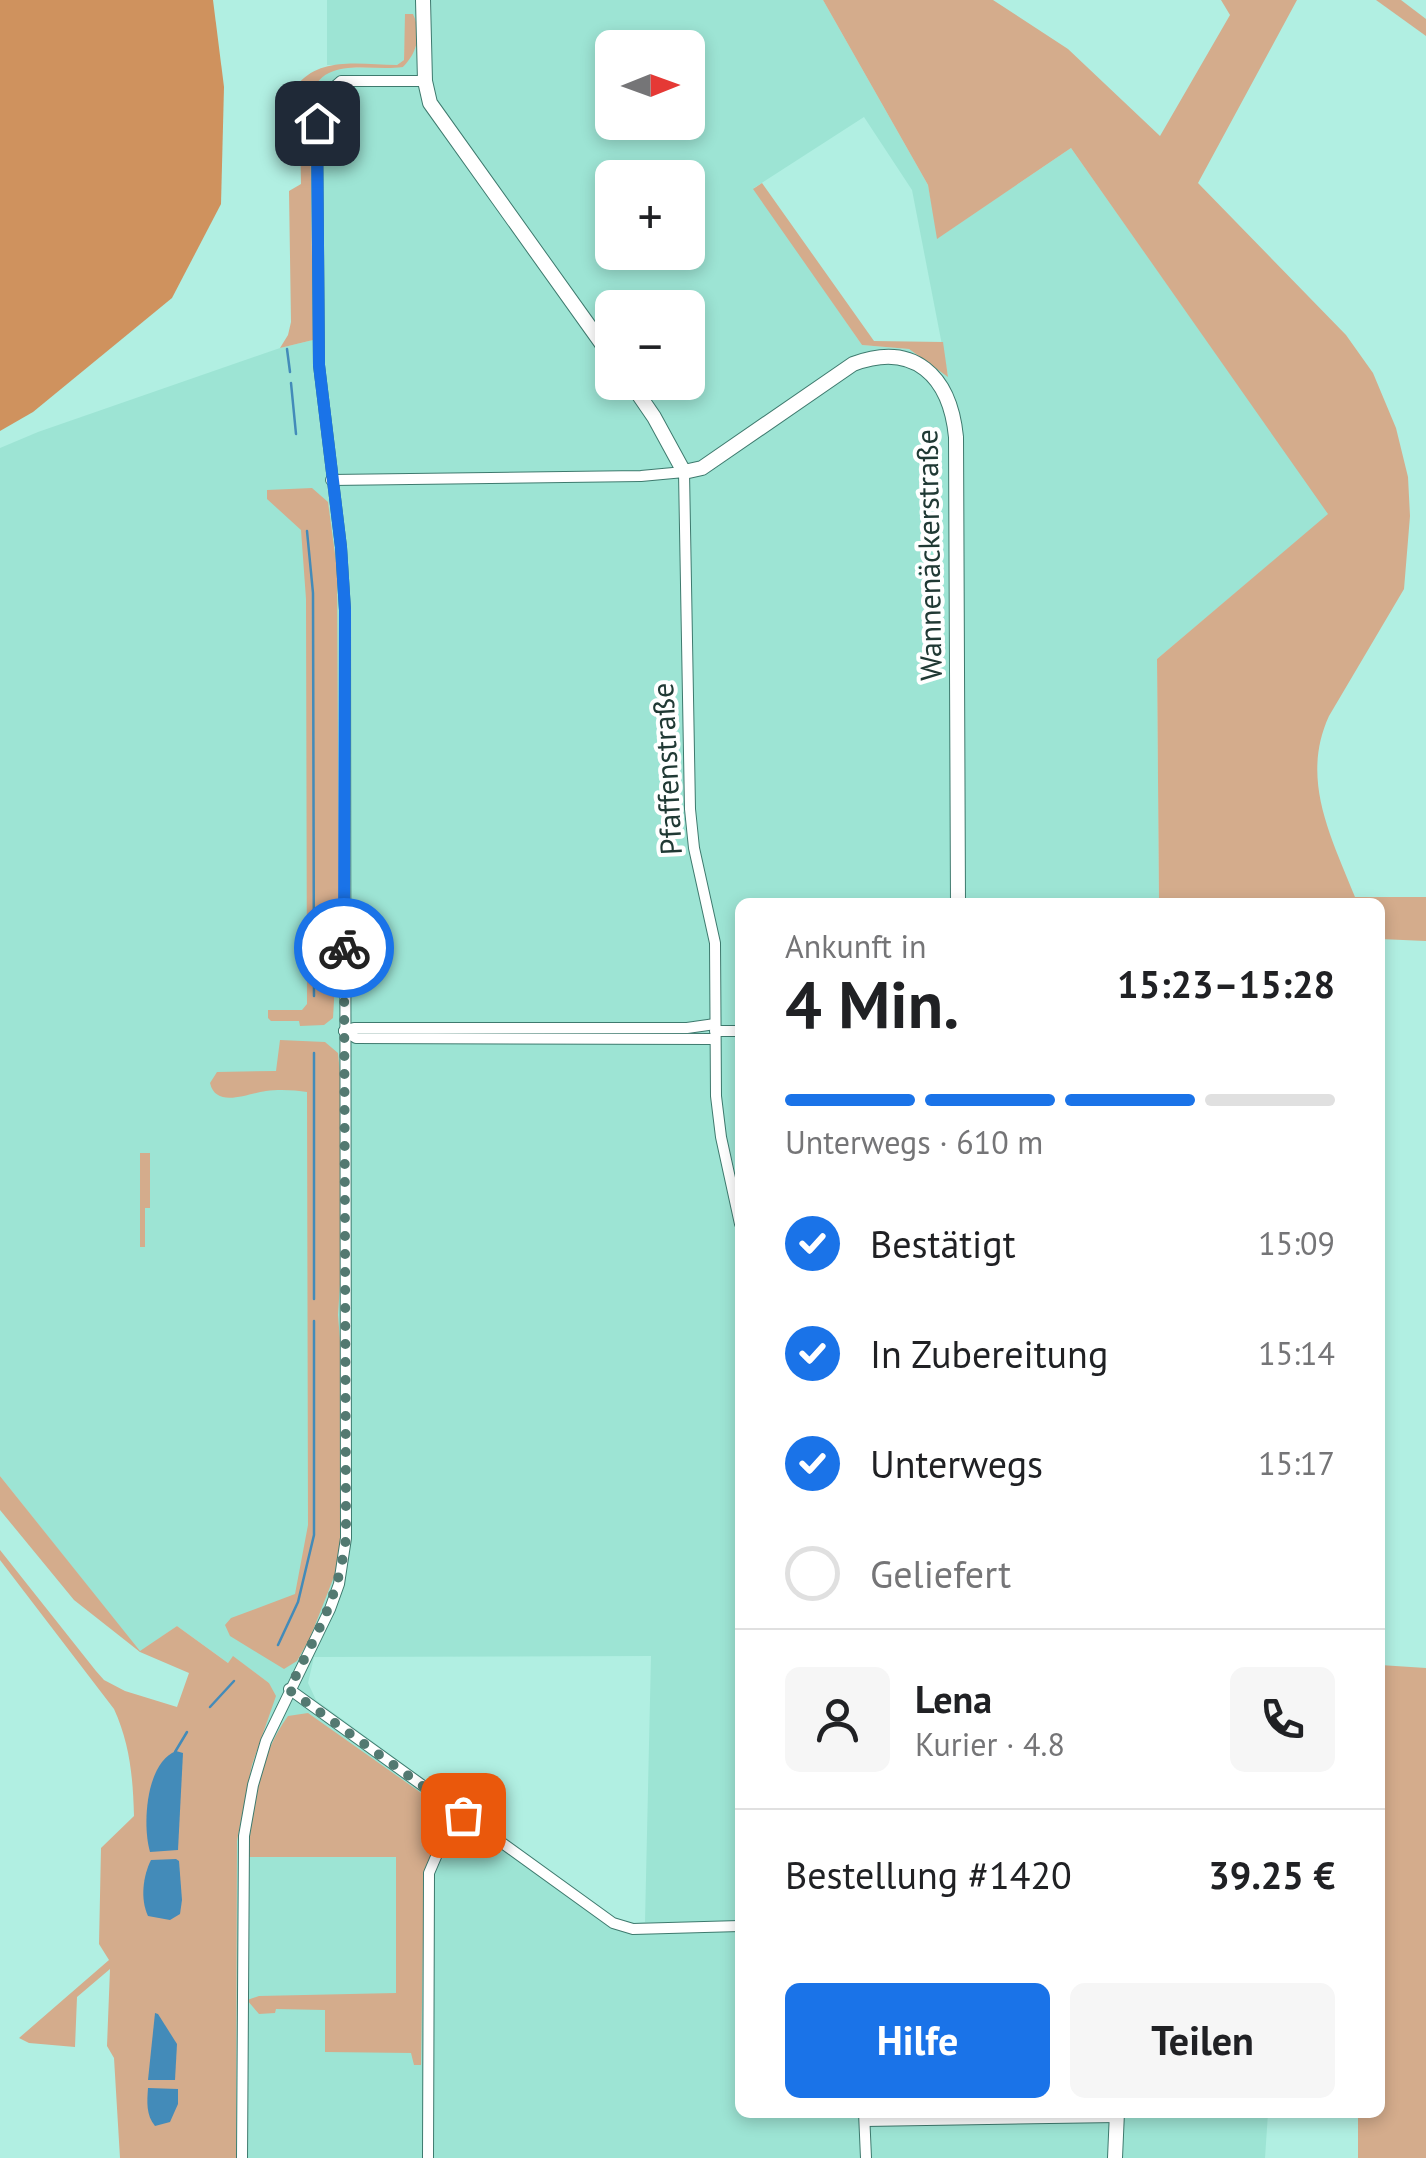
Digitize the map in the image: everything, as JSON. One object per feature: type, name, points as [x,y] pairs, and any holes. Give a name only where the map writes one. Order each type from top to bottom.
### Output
[{"type":"street","points":[[423,0],[425,82],[430,104],[595,334]]},
{"type":"street","points":[[242,2158],[244,1836],[266,1741],[330,1610],[339,1584],[346,1538],[345,610],[317,327],[317,123],[324,96],[341,81],[425,82]]},
{"type":"street","name":"Wannenäckerstraße","points":[[331,480],[641,476],[684,472],[702,468],[852,364],[890,356],[924,367],[944,390],[954,417],[956,437],[958,898]]},
{"type":"street","name":"Pfaffenstraße","points":[[642,400],[684,472],[690,809],[694,848],[715,943],[721,1138],[735,1201]]},
{"type":"street","points":[[344,1031],[356,1038],[494,1032],[735,1031]]},
{"type":"street","points":[[289,1690],[612,1923],[633,1928],[735,1926]]},
{"type":"street","points":[[428,2158],[429,1873],[441,1845],[463,1815]]},
{"type":"street","points":[[864,2118],[866,2158]]},
{"type":"street","points":[[1115,2158],[1117,2118]]},
{"type":"shaded area","points":[[0,0],[213,0],[224,87],[221,204],[172,298],[33,412],[0,431]]},
{"type":"shaded area","points":[[327,0],[823,0],[928,185],[938,238],[1071,148],[1329,514],[1157,659],[1159,898],[735,898],[735,2118],[1268,2118],[1265,2158],[236,2158],[237,1841],[252,1765],[275,1696],[269,1683],[233,1657],[228,1663],[177,1626],[140,1652],[0,1476],[0,448],[280,348],[313,340],[313,87],[327,72],[340,68],[403,67],[416,47],[418,26],[413,15],[406,14],[404,60],[397,65],[327,65]],"holes":[[[864,117],[912,190],[948,376],[909,349],[862,345],[754,188]],[[651,1656],[645,1922],[634,1923],[614,1918],[316,1700],[308,1683],[314,1657]]]},
{"type":"shaded area","points":[[823,0],[993,0],[1068,49],[1160,136],[1230,15],[1221,0],[1297,0],[1198,183],[1346,335],[1373,373],[1396,428],[1408,477],[1410,516],[1404,589],[1329,716],[1317,762],[1318,785],[1329,830],[1355,897],[1426,897],[1426,941],[1385,939],[1385,898],[1159,898],[1157,659],[1328,514],[1071,148],[937,239],[928,185]]},
{"type":"shaded area","points":[[1376,0],[1401,0],[1426,19],[1426,36]]},
{"type":"shaded area","points":[[405,14],[413,14],[418,35],[415,49],[403,67],[347,68],[324,76],[315,86],[310,100],[313,340],[280,348],[291,322],[289,191],[301,184],[299,83],[309,74],[332,65],[397,65],[404,60]]},
{"type":"shaded area","points":[[762,183],[874,341],[943,342],[948,377],[909,349],[862,345],[753,189]]},
{"type":"shaded area","points":[[312,488],[328,502],[337,569],[339,913],[333,1018],[324,1025],[300,1026],[299,1021],[271,1021],[268,1010],[302,1010],[307,1004],[306,599],[301,530],[267,499],[267,490]]},
{"type":"shaded area","points":[[280,1040],[325,1042],[338,1053],[340,1073],[338,1315],[342,1535],[337,1569],[310,1638],[297,1661],[284,1669],[230,1636],[225,1625],[231,1618],[295,1594],[308,1525],[307,1092],[276,1090],[234,1098],[219,1096],[210,1083],[217,1072],[276,1071]]},
{"type":"shaded area","points":[[140,1153],[150,1153],[145,1247],[140,1247]]},
{"type":"shaded area","points":[[0,1476],[140,1651],[177,1626],[228,1663],[233,1656],[269,1683],[276,1696],[252,1765],[237,1841],[236,2158],[120,2158],[114,2058],[107,2046],[110,1969],[77,1997],[75,2047],[29,2043],[19,2038],[109,1960],[99,1944],[101,1848],[134,1816],[134,1802],[127,1748],[114,1709],[0,1560],[0,1550],[104,1680],[125,1691],[177,1707],[189,1673],[140,1652],[74,1600],[0,1510]]},
{"type":"shaded area","points":[[1385,1665],[1426,1668],[1426,2158],[1358,2158],[1358,2118],[1385,2118]]},
{"type":"shaded area","points":[[308,1713],[444,1809],[444,1833],[424,1873],[421,2065],[414,2065],[411,2053],[325,2052],[325,2010],[276,2009],[275,2013],[259,2014],[247,2000],[259,1996],[396,1993],[396,1857],[249,1857],[251,1820],[263,1765],[288,1716]]},
{"type":"water","points":[[176,1751],[183,1753],[178,1850],[150,1852],[146,1826],[152,1781],[166,1758]]},
{"type":"water","points":[[176,1859],[182,1900],[180,1914],[170,1920],[148,1916],[144,1888],[151,1860]]},
{"type":"water","points":[[155,2013],[177,2044],[175,2080],[148,2080]]},
{"type":"water","points":[[148,2088],[178,2089],[178,2104],[170,2122],[155,2126],[152,2122]]},
{"type":"waterway","points":[[287,349],[290,372]]},
{"type":"waterway","points":[[291,383],[296,434]]},
{"type":"waterway","points":[[307,531],[313,593],[314,996]]},
{"type":"waterway","points":[[314,1053],[314,1299]]},
{"type":"waterway","points":[[278,1645],[298,1602],[314,1535],[314,1321]]},
{"type":"waterway","points":[[210,1707],[234,1681]]},
{"type":"waterway","points":[[175,1752],[187,1732]]},
{"type":"way so far","points":[[344,948],[346,1538],[339,1584],[330,1610],[289,1690],[463,1815]]},
{"type":"route","points":[[317,123],[319,365],[345,610],[344,948]]}]
